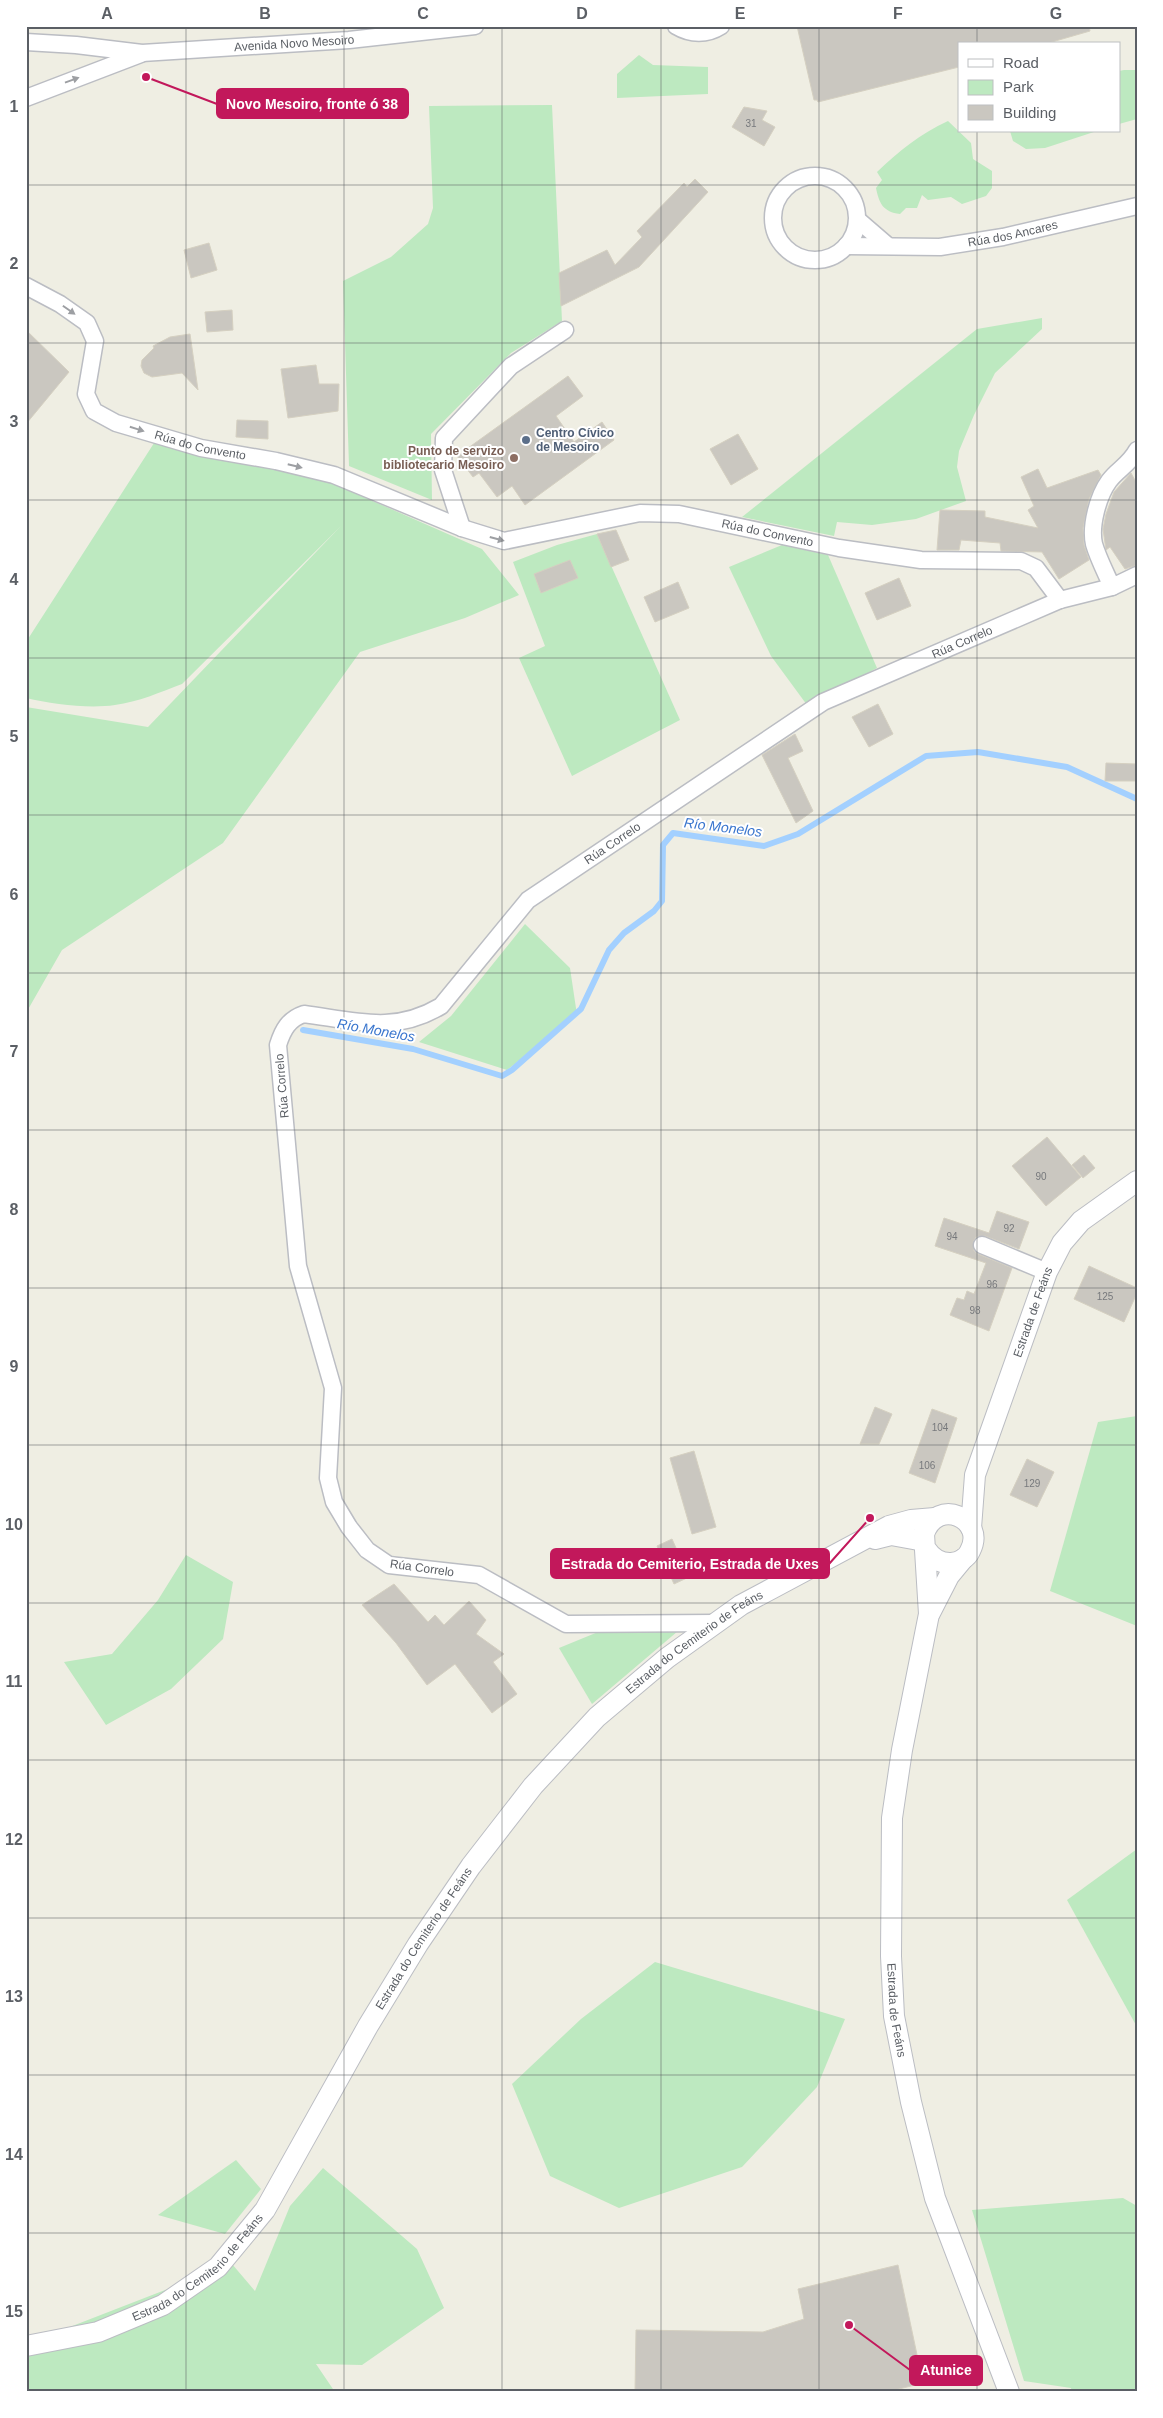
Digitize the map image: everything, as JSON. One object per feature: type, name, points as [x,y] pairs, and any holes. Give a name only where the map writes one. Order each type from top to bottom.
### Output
[{"type":"street","name":"Avenida Novo Mesoiro","points":[[26,42],[76,44],[142,53],[350,40],[475,26]]},
{"type":"street","points":[[676,26],[683,31],[698,33],[712,31],[722,26]]},
{"type":"street","name":"Avenida Novo Mesoiro","points":[[26,98],[142,53]]},
{"type":"street","name":"Rúa dos Ancares","points":[[858,220],[856,205],[849,192],[838,182],[825,177],[810,176],[796,180],[784,189],[776,201],[773,215],[775,230],[782,243],[792,253],[806,259],[821,260],[835,255],[846,246],[940,247],[1003,237],[1137,206]]},
{"type":"street","points":[[846,246],[854,234],[858,220],[886,245]]},
{"type":"street","name":"Rúa do Convento","points":[[26,286],[60,304],[87,323],[95,341],[86,394],[94,411],[116,423],[200,448],[276,461],[334,475],[462,528],[504,542],[640,513],[679,514],[839,548],[921,560],[1021,561],[1036,568],[1060,600]]},
{"type":"street","points":[[462,528],[444,470],[444,438],[511,366],[565,330]]},
{"type":"street","points":[[1112,587],[1094,543],[1095,521],[1102,493],[1108,483],[1126,466],[1137,450]]},
{"type":"street","name":"Rúa Correlo","points":[[716,1623],[566,1624],[479,1575],[389,1565],[367,1550],[349,1527],[334,1502],[328,1478],[333,1388],[298,1266],[278,1045],[281,1035],[294,1018],[304,1014],[379,1024],[400,1023],[422,1017],[441,1006],[528,900],[823,702],[1060,600],[1112,587],[1137,575]]},
{"type":"street","name":"Estrada de Feáns","points":[[929,1614],[949,1576],[968,1554],[974,1542],[971,1528],[975,1475],[1047,1272],[1062,1243],[1081,1221],[1137,1181]]},
{"type":"street","points":[[982,1245],[1047,1272]]},
{"type":"street","name":"Estrada de Feáns","points":[[975,1475],[926,1528],[925,1545],[929,1614],[902,1750],[892,1818],[891,1956],[894,2016],[911,2102],[935,2198],[1009,2392]]},
{"type":"street","points":[[939,1516],[956,1515],[962,1518],[971,1528]]},
{"type":"street","name":"Estrada do Cemiterio de Feáns","points":[[26,2346],[98,2332],[164,2305],[218,2268],[265,2210],[372,2018],[418,1944],[471,1866],[533,1786],[597,1717],[667,1658],[741,1605],[889,1526],[911,1520],[939,1516]]},
{"type":"street","name":"Estrada do Cemiterio de Feáns","points":[[859,1543],[891,1535],[925,1545]]},
{"type":"street","points":[[925,1545],[931,1556],[946,1564],[963,1559]]},
{"type":"green space","points":[[639,55],[653,65],[708,67],[708,94],[617,98],[617,74]]},
{"type":"green space","points":[[1137,70],[1137,119],[1120,124],[1120,71]]},
{"type":"green space","points":[[552,105],[562,321],[511,353],[431,434],[432,500],[349,466],[343,281],[391,257],[428,224],[433,208],[429,106]]},
{"type":"green space","points":[[948,121],[971,143],[973,159],[992,171],[992,188],[986,196],[962,204],[951,197],[928,200],[922,195],[917,208],[906,208],[900,214],[894,213],[886,209],[880,202],[876,188],[882,180],[877,172],[893,157],[928,132]]},
{"type":"green space","points":[[1010,132],[1094,132],[1045,148],[1026,149],[1013,141]]},
{"type":"green space","points":[[1042,318],[1042,329],[995,373],[959,451],[957,467],[966,501],[916,519],[872,525],[837,522],[834,536],[742,517],[977,329]]},
{"type":"green space","points":[[156,440],[325,480],[482,549],[519,595],[465,618],[360,652],[223,843],[62,950],[26,1013],[26,707],[148,727],[341,526],[182,684],[124,704],[105,706],[70,705],[26,698],[26,642]]},
{"type":"green space","points":[[597,534],[680,720],[572,776],[519,658],[545,646],[513,562],[557,545]]},
{"type":"green space","points":[[782,545],[828,555],[877,668],[807,705],[771,656],[729,567]]},
{"type":"green space","points":[[525,924],[570,968],[577,1015],[507,1070],[419,1042],[451,1016]]},
{"type":"green space","points":[[1137,1416],[1137,1626],[1050,1591],[1098,1422]]},
{"type":"green space","points":[[186,1555],[233,1582],[223,1639],[171,1689],[106,1725],[64,1662],[112,1654],[158,1600]]},
{"type":"green space","points":[[678,1631],[592,1704],[559,1648],[598,1632]]},
{"type":"green space","points":[[1137,1849],[1137,2027],[1067,1900]]},
{"type":"green space","points":[[655,1962],[845,2019],[817,2087],[742,2167],[619,2208],[550,2176],[512,2084],[581,2019]]},
{"type":"green space","points":[[236,2160],[261,2189],[225,2234],[158,2215]]},
{"type":"green space","points":[[323,2168],[417,2249],[444,2308],[362,2365],[316,2364],[335,2392],[26,2392],[26,2344],[232,2264],[255,2291],[290,2206]]},
{"type":"green space","points":[[1123,2198],[1137,2206],[1137,2392],[1072,2392],[1071,2388],[1024,2381],[972,2210]]},
{"type":"building","points":[[797,26],[1089,26],[1090,31],[1052,42],[958,42],[958,67],[818,102],[814,100]]},
{"type":"building","points":[[744,107],[767,111],[762,120],[775,127],[764,146],[732,127]]},
{"type":"building","points":[[695,179],[708,192],[639,267],[561,306],[559,273],[607,250],[615,265],[642,237],[637,231],[684,183],[687,187]]},
{"type":"building","points":[[209,243],[217,270],[191,278],[184,250]]},
{"type":"building","points":[[232,310],[233,330],[207,332],[205,312]]},
{"type":"building","points":[[26,330],[69,372],[26,424]]},
{"type":"building","points":[[190,334],[198,390],[182,373],[152,377],[144,373],[141,366],[142,360],[154,348],[153,346],[170,337]]},
{"type":"building","points":[[316,365],[319,384],[339,384],[338,411],[288,418],[281,369]]},
{"type":"building","name":"Centro Cívico de Mesoiro","points":[[568,376],[583,396],[556,416],[574,442],[602,422],[614,440],[525,505],[512,486],[497,497],[479,473],[473,477],[457,456]]},
{"type":"building","points":[[237,420],[268,421],[268,439],[236,437]]},
{"type":"building","points":[[738,434],[758,469],[731,485],[710,449]]},
{"type":"building","points":[[1038,469],[1047,488],[1098,470],[1101,475],[1089,499],[1083,528],[1084,545],[1089,560],[1059,579],[1042,552],[1001,551],[1000,543],[961,540],[959,550],[937,550],[940,510],[985,511],[985,517],[1038,528],[1028,510],[1034,506],[1021,477]]},
{"type":"building","points":[[1131,473],[1137,484],[1137,565],[1125,569],[1110,547],[1106,550],[1103,529],[1114,492]]},
{"type":"building","points":[[616,530],[629,560],[611,567],[597,534]]},
{"type":"building","points":[[570,560],[578,578],[541,593],[534,574]]},
{"type":"building","points":[[899,578],[911,606],[877,620],[865,593]]},
{"type":"building","points":[[678,582],[689,608],[655,622],[644,597]]},
{"type":"building","points":[[878,704],[893,734],[869,747],[852,717]]},
{"type":"building","points":[[795,734],[803,751],[788,758],[813,811],[796,823],[762,755]]},
{"type":"building","points":[[1106,763],[1137,764],[1137,781],[1105,781]]},
{"type":"building","points":[[1047,1137],[1081,1177],[1046,1206],[1012,1166]]},
{"type":"building","points":[[1084,1155],[1095,1168],[1083,1178],[1072,1165]]},
{"type":"building","points":[[997,1211],[1029,1222],[1019,1249],[985,1236],[976,1237],[973,1242],[974,1251],[978,1254],[1012,1268],[989,1331],[950,1315],[957,1298],[964,1300],[967,1291],[974,1294],[986,1263],[935,1246],[944,1218],[989,1233]]},
{"type":"building","points":[[1089,1266],[1137,1288],[1137,1293],[1124,1322],[1074,1299]]},
{"type":"building","points":[[875,1407],[892,1414],[879,1444],[860,1444]]},
{"type":"building","points":[[932,1409],[957,1418],[935,1483],[909,1473]]},
{"type":"building","points":[[694,1451],[716,1527],[692,1534],[670,1458]]},
{"type":"building","points":[[1027,1459],[1054,1472],[1037,1507],[1010,1495]]},
{"type":"building","points":[[672,1539],[689,1577],[674,1584],[657,1546]]},
{"type":"building","points":[[394,1584],[428,1622],[435,1615],[444,1625],[469,1601],[486,1620],[476,1634],[504,1654],[493,1662],[517,1694],[492,1713],[455,1664],[427,1685],[396,1643],[362,1605]]},
{"type":"building","points":[[898,2265],[923,2383],[887,2392],[635,2392],[636,2330],[763,2332],[804,2319],[798,2289]]},
{"type":"waterway","name":"Río Monelos","points":[[303,1030],[413,1049],[502,1076],[512,1070],[581,1009],[609,950],[624,933],[654,911],[662,901],[663,845],[673,833],[764,846],[798,834],[926,756],[978,752],[1067,767],[1137,799]]},
{"type":"place","name":"Novo Mesoiro, fronte ó 38","points":[[146,77]]},
{"type":"place","name":"Centro Cívico de Mesoiro","points":[[526,440]]},
{"type":"place","name":"Punto de servizo bibliotecario Mesoiro","points":[[514,458]]},
{"type":"place","name":"Estrada do Cemiterio, Estrada de Uxes","points":[[870,1518]]},
{"type":"place","name":"Atunice","points":[[849,2325]]}]
